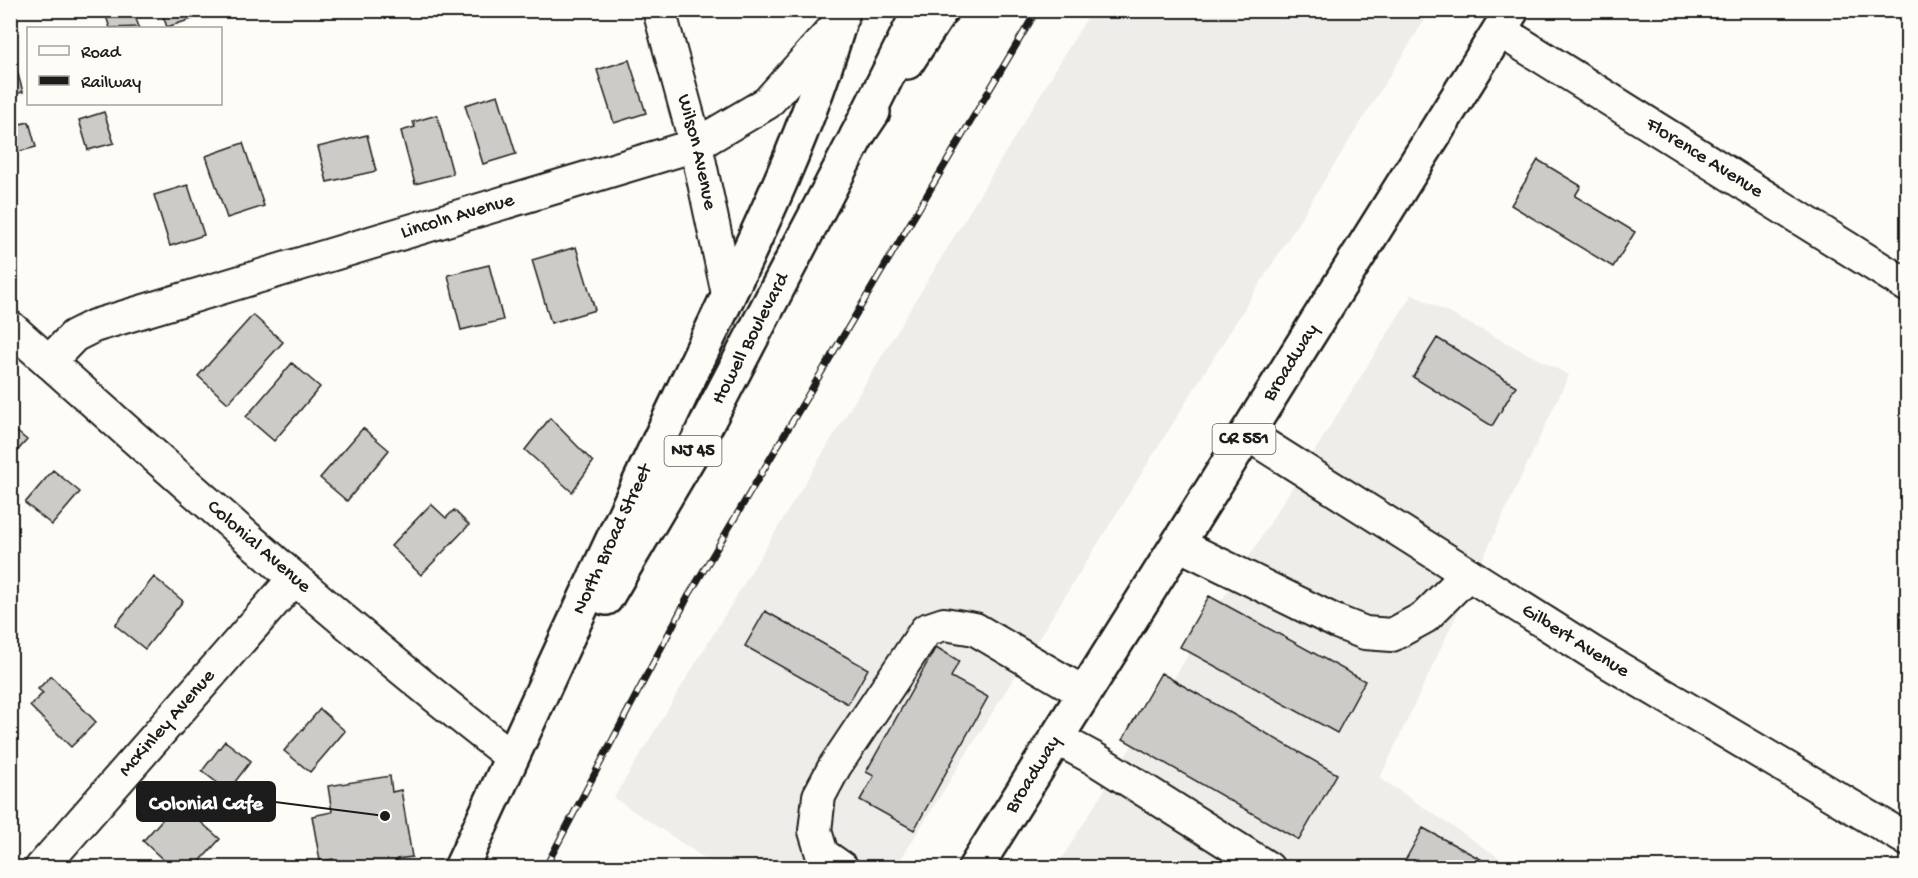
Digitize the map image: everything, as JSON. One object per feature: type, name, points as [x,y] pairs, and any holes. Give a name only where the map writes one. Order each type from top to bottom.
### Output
[{"type":"main road","points":[[857,136],[920,10]]},
{"type":"main road","name":"NJ 45","points":[[857,136],[941,10]]},
{"type":"main road","name":"North Broad Street","points":[[461,867],[778,188],[818,89],[841,17]]},
{"type":"main road","name":"Broadway","points":[[975,867],[1506,20]]},
{"type":"main road","name":"Howell Boulevard","points":[[512,757],[693,450],[857,136]]},
{"type":"street","name":"Wilson Avenue","points":[[658,10],[696,145],[728,294]]},
{"type":"street","name":"Lincoln Avenue","points":[[49,362],[74,336],[94,326],[626,168],[696,145],[767,103],[841,17]]},
{"type":"street","name":"Florence Avenue","points":[[1506,20],[1908,286]]},
{"type":"street","name":"Colonial Avenue","points":[[10,327],[293,580],[427,691],[512,757]]},
{"type":"street","name":"Gilbert Avenue","points":[[1247,434],[1604,659],[1908,840]]},
{"type":"street","points":[[1178,544],[1337,622],[1365,633],[1392,635],[1425,617],[1468,574]]},
{"type":"street","name":"McKinley Avenue","points":[[41,867],[293,580]]},
{"type":"street","points":[[842,867],[822,854],[815,831],[819,796],[835,766],[926,630],[944,624],[975,629],[1084,693]]},
{"type":"street","points":[[1056,738],[1095,759],[1268,867]]},
{"type":"shaded area","points":[[1091,11],[1430,11],[896,867],[718,867],[614,798]]},
{"type":"shaded area","points":[[1412,294],[1569,375],[1380,778],[1513,867],[1056,868]]},
{"type":"building","points":[[104,10],[133,10],[139,27],[110,27]]},
{"type":"building","points":[[161,10],[193,10],[195,18],[167,27]]},
{"type":"building","points":[[13,57],[23,92],[10,95],[10,58]]},
{"type":"building","points":[[629,60],[646,113],[614,123],[597,70]]},
{"type":"building","points":[[498,95],[516,154],[483,164],[465,105]]},
{"type":"building","points":[[104,112],[114,143],[88,150],[79,120]]},
{"type":"building","points":[[17,114],[20,124],[29,122],[36,147],[10,154],[10,115]]},
{"type":"building","points":[[437,115],[453,174],[415,184],[401,131],[415,127],[413,122]]},
{"type":"building","points":[[367,135],[376,171],[327,182],[318,147]]},
{"type":"building","points":[[243,143],[264,206],[227,218],[206,156]]},
{"type":"building","points":[[1538,160],[1581,186],[1575,196],[1635,232],[1613,267],[1511,205]]},
{"type":"building","points":[[188,185],[204,235],[170,246],[154,195]]},
{"type":"building","points":[[576,247],[595,310],[551,323],[532,260]]},
{"type":"building","points":[[489,265],[503,320],[461,330],[448,275]]},
{"type":"building","points":[[253,315],[283,342],[228,403],[198,376]]},
{"type":"building","points":[[1437,338],[1516,386],[1492,426],[1413,377]]},
{"type":"building","points":[[292,363],[320,387],[274,441],[246,417]]},
{"type":"building","points":[[550,418],[593,462],[572,492],[525,450]]},
{"type":"building","points":[[10,426],[27,440],[10,459]]},
{"type":"building","points":[[363,428],[389,450],[347,501],[320,478]]},
{"type":"building","points":[[53,470],[80,492],[52,525],[25,503]]},
{"type":"building","points":[[431,504],[446,518],[454,510],[469,525],[421,575],[391,546]]},
{"type":"building","points":[[154,577],[183,601],[145,649],[115,625]]},
{"type":"building","points":[[1209,596],[1365,681],[1337,733],[1180,647]]},
{"type":"building","points":[[765,611],[868,669],[848,704],[745,646]]},
{"type":"building","points":[[936,647],[959,661],[951,677],[988,697],[914,830],[860,800],[874,776],[866,772]]},
{"type":"building","points":[[1161,673],[1337,774],[1299,840],[1123,739]]},
{"type":"building","points":[[51,676],[96,722],[71,747],[30,706],[43,693],[38,689]]},
{"type":"building","points":[[320,709],[345,731],[310,772],[284,751]]},
{"type":"building","points":[[225,741],[251,761],[228,791],[202,771]]},
{"type":"building","points":[[390,776],[392,792],[401,790],[412,857],[397,859],[398,868],[334,868],[333,859],[320,861],[312,816],[332,812],[328,786]]},
{"type":"building","points":[[178,802],[220,839],[194,868],[172,868],[143,841]]},
{"type":"building","points":[[1423,828],[1497,868],[1401,868]]},
{"type":"railway","points":[[545,868],[689,595],[1037,10]]},
{"type":"place","name":"Colonial Cafe","points":[[385,816]]}]
